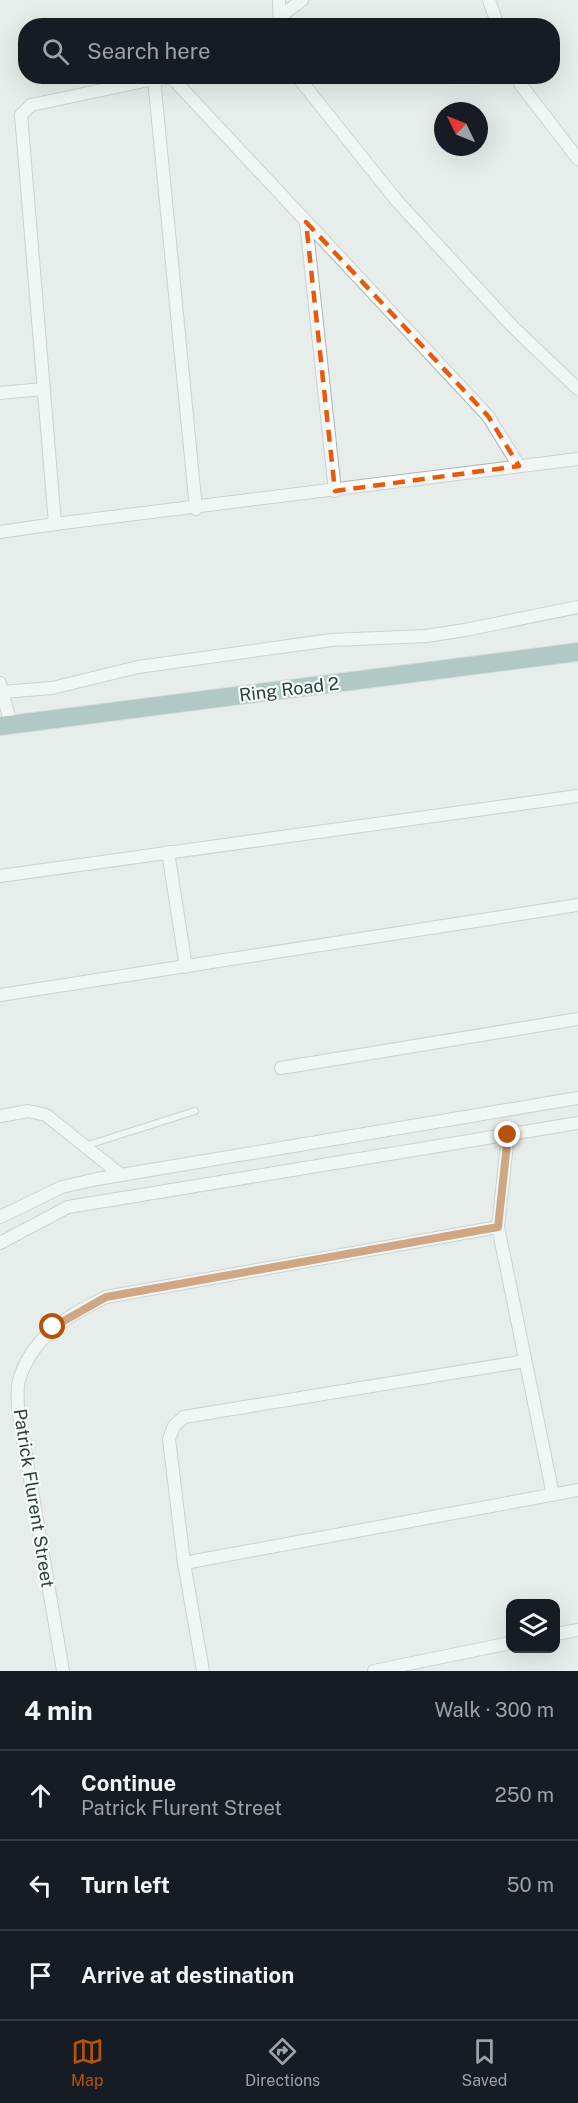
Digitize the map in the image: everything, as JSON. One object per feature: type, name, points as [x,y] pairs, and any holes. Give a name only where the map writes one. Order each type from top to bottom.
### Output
[{"type":"main road","name":"Ring Road 2","points":[[5,726],[578,652]]},
{"type":"street","points":[[279,0],[280,18]]},
{"type":"street","points":[[283,18],[302,0]]},
{"type":"street","points":[[489,0],[495,18]]},
{"type":"street","points":[[55,524],[21,115],[31,105],[130,84]]},
{"type":"street","points":[[154,84],[196,509]]},
{"type":"street","points":[[179,84],[488,416],[519,466]]},
{"type":"street","points":[[303,84],[396,201],[513,327],[578,388]]},
{"type":"street","points":[[521,84],[578,159]]},
{"type":"street","points":[[306,222],[335,491]]},
{"type":"street","points":[[0,393],[43,389]]},
{"type":"street","points":[[0,532],[578,459]]},
{"type":"street","points":[[5,726],[1,687],[52,688],[138,668],[331,640],[426,636],[578,607]]},
{"type":"street","points":[[0,876],[578,796]]},
{"type":"street","points":[[168,852],[186,967]]},
{"type":"street","points":[[0,995],[578,905]]},
{"type":"street","points":[[281,1068],[578,1019]]},
{"type":"street","points":[[0,1217],[62,1187],[578,1098]]},
{"type":"street","points":[[0,1116],[28,1111],[46,1115],[121,1175]]},
{"type":"street","points":[[0,1243],[68,1208],[578,1123]]},
{"type":"street","points":[[508,1135],[498,1227],[554,1495]]},
{"type":"street","points":[[342,1138],[344,1161]]},
{"type":"street","points":[[62,1187],[68,1208]]},
{"type":"street","name":"Patrick Flurent Street","points":[[63,1671],[18,1409],[19,1379],[33,1348],[62,1321],[106,1297],[498,1227]]},
{"type":"street","points":[[203,1671],[184,1563],[169,1439],[174,1426],[184,1417],[525,1361]]},
{"type":"street","points":[[184,1563],[578,1490]]},
{"type":"street","points":[[560,1633],[578,1630]]},
{"type":"street","points":[[375,1671],[506,1644]]},
{"type":"lane","points":[[84,1146],[195,1111]]},
{"type":"highlighted area","points":[[306,222],[488,416],[519,466],[335,491]]},
{"type":"route","points":[[53,1327],[106,1297],[498,1227],[508,1135]]}]
